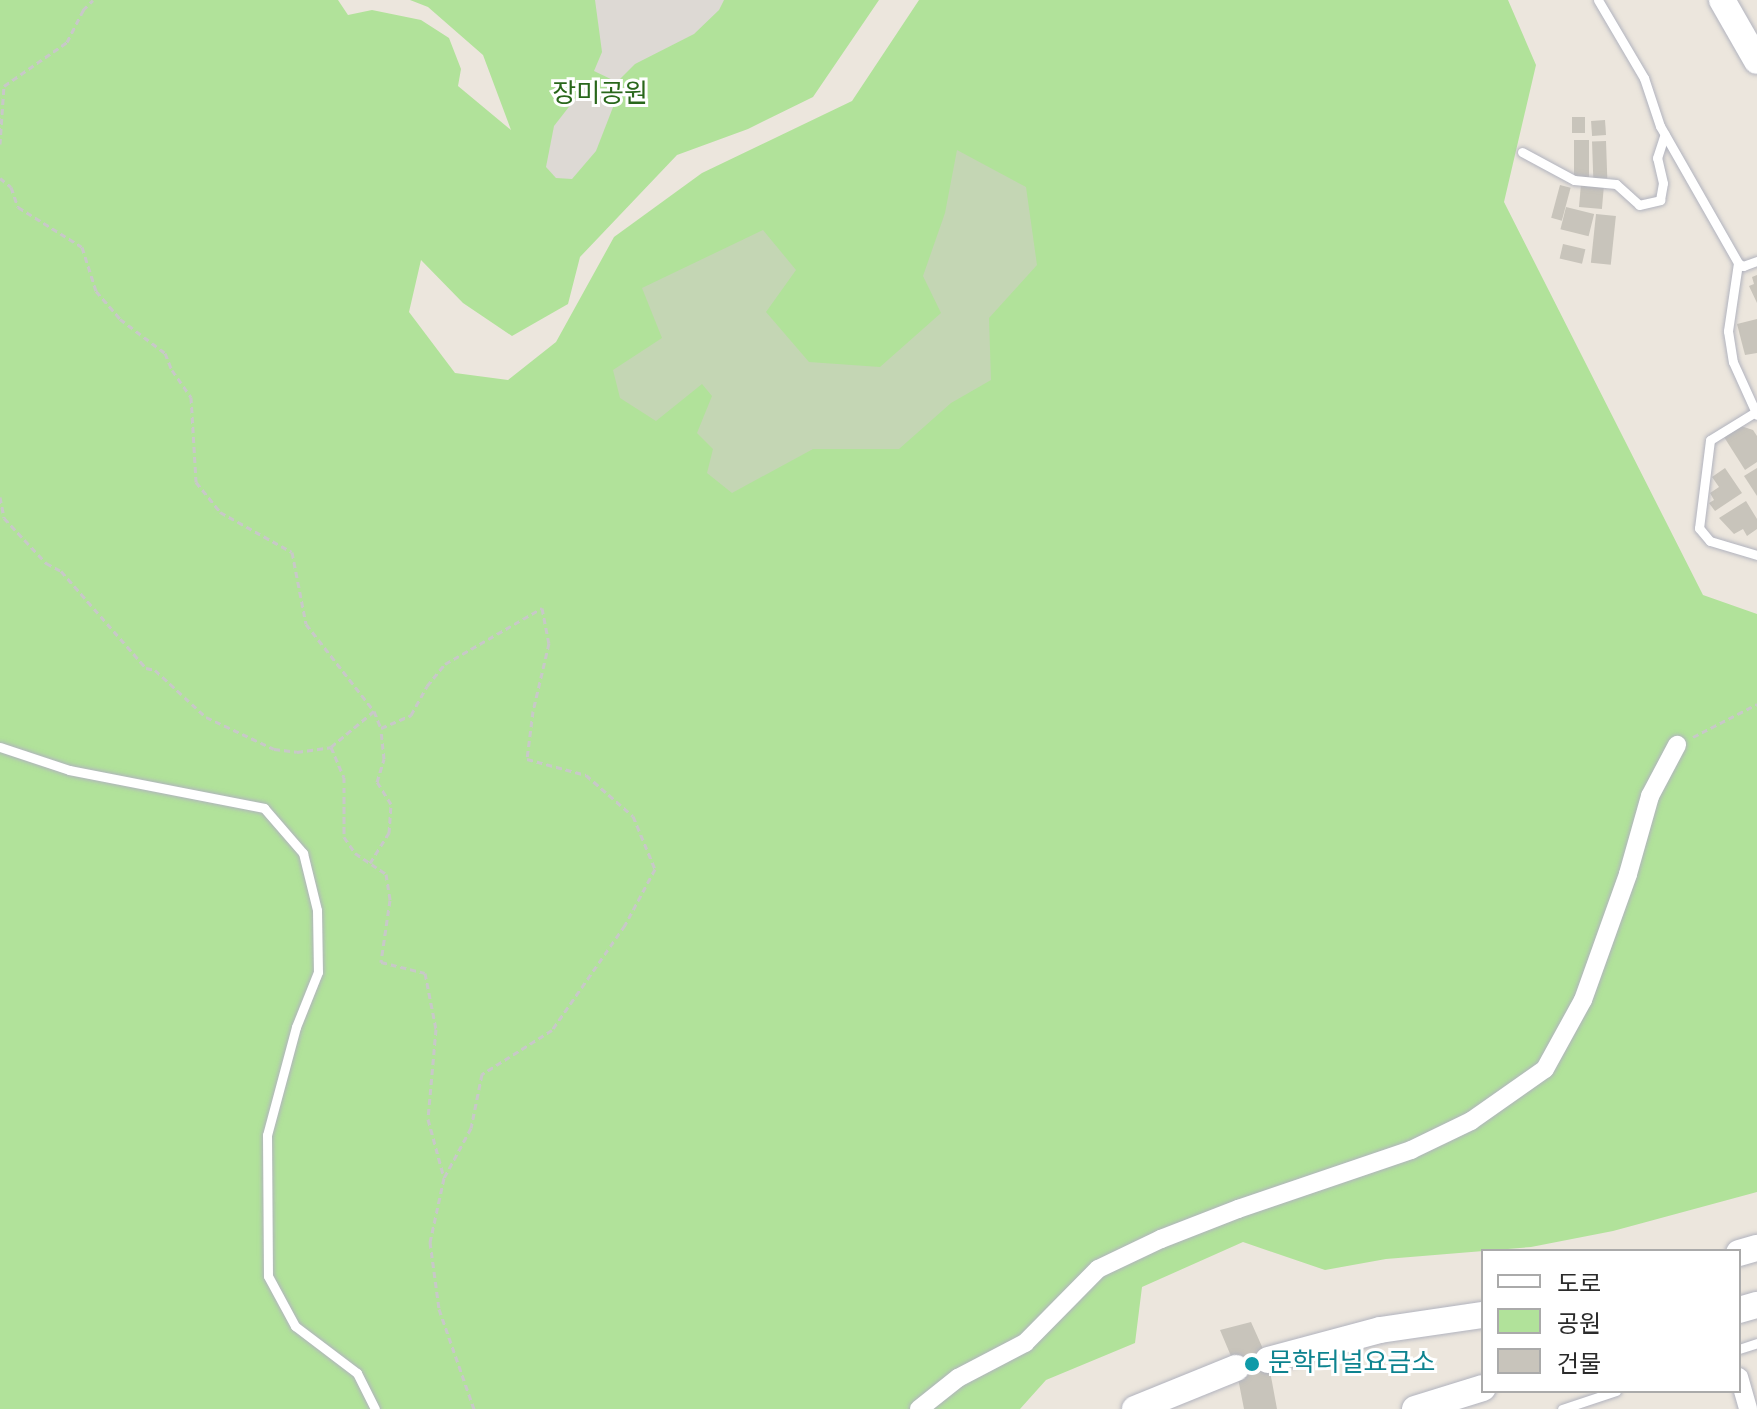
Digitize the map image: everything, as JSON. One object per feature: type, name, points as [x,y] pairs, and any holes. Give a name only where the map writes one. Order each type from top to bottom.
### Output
[{"type":"main road","points":[[1722,0],[1757,61]]},
{"type":"main road","points":[[1268,1360],[1380,1330],[1481,1315]]},
{"type":"main road","points":[[1135,1409],[1236,1368]]},
{"type":"main road","points":[[1415,1409],[1481,1389]]},
{"type":"street","points":[[919,1409],[958,1378],[1025,1343],[1098,1269],[1161,1239],[1238,1209],[1411,1150],[1471,1121],[1545,1069],[1583,1000],[1628,874],[1650,796],[1677,745]]},
{"type":"street","points":[[1741,1384],[1748,1409]]},
{"type":"lane","points":[[1598,0],[1644,78],[1665,134],[1738,263],[1743,266],[1757,261]]},
{"type":"lane","points":[[1522,152],[1574,180],[1616,184],[1639,205],[1660,200],[1663,183],[1657,158],[1665,134]]},
{"type":"lane","points":[[1738,263],[1728,331],[1733,362],[1756,413],[1710,440],[1699,528],[1710,541],[1757,555]]},
{"type":"lane","points":[[0,747],[69,770],[264,808],[303,853],[317,910],[318,972],[296,1027],[267,1135],[268,1276],[295,1326],[357,1373],[375,1409]]},
{"type":"lane","points":[[1562,1409],[1610,1393]]},
{"type":"path","points":[[0,144],[4,86],[67,42],[83,10],[93,0]]},
{"type":"path","points":[[0,178],[11,187],[18,207],[82,247],[96,291],[120,319],[165,353],[172,370],[191,397],[196,482],[220,512],[292,552],[306,624],[374,711],[381,728],[384,759],[377,782],[391,804],[389,833],[370,863]]},
{"type":"path","points":[[381,728],[411,715],[427,686],[445,664],[542,608],[549,643],[533,711],[527,759],[586,775],[633,816],[655,869],[625,925],[552,1030],[482,1074],[471,1128],[444,1178]]},
{"type":"path","points":[[1677,745],[1757,704]]},
{"type":"path","points":[[331,747],[374,711]]},
{"type":"green space","name":"장미공원","points":[[0,0],[338,0],[348,15],[372,10],[421,20],[449,38],[461,69],[458,86],[511,130],[483,55],[428,7],[410,0],[879,0],[813,97],[748,129],[677,155],[580,257],[568,304],[512,336],[463,303],[421,260],[409,312],[455,373],[508,380],[556,342],[614,237],[702,173],[852,101],[919,0],[1508,0],[1536,65],[1504,202],[1703,595],[1757,614],[1757,1192],[1613,1231],[1531,1247],[1386,1259],[1325,1270],[1243,1242],[1142,1287],[1135,1343],[1046,1380],[1020,1409],[0,1409]]},
{"type":"green space","points":[[957,150],[1026,187],[1037,265],[989,318],[991,380],[951,403],[899,449],[813,449],[732,493],[707,473],[713,449],[697,433],[712,396],[702,384],[656,421],[620,398],[613,370],[662,338],[642,288],[763,230],[796,270],[766,312],[809,362],[880,367],[941,313],[923,276],[945,213]]},
{"type":"shaded area","points":[[595,0],[724,0],[719,10],[694,34],[635,64],[617,82],[594,71],[602,52]]},
{"type":"shaded area","points":[[586,85],[615,102],[596,151],[572,179],[556,178],[546,167],[554,126]]},
{"type":"building","points":[[1572,117],[1585,117],[1585,133],[1572,133]]},
{"type":"building","points":[[1605,120],[1606,135],[1592,136],[1591,121]]},
{"type":"building","points":[[1574,140],[1589,140],[1589,177],[1574,177]]},
{"type":"building","points":[[1592,141],[1606,141],[1607,178],[1593,178]]},
{"type":"building","points":[[1581,184],[1604,186],[1602,209],[1579,207]]},
{"type":"building","points":[[1560,185],[1571,188],[1562,221],[1551,218]]},
{"type":"building","points":[[1566,207],[1594,214],[1589,236],[1560,229]]},
{"type":"building","points":[[1596,214],[1616,216],[1611,265],[1591,263]]},
{"type":"building","points":[[1563,244],[1585,249],[1582,264],[1560,259]]},
{"type":"building","points":[[1757,275],[1757,303],[1749,286],[1754,284],[1752,277]]},
{"type":"building","points":[[1757,319],[1757,353],[1745,355],[1737,324]]},
{"type":"building","points":[[1741,426],[1753,430],[1757,436],[1757,462],[1745,470],[1724,437]]},
{"type":"building","points":[[1725,468],[1742,493],[1715,511],[1709,503],[1714,500],[1710,493],[1719,487],[1712,477]]},
{"type":"building","points":[[1757,468],[1757,496],[1744,476]]},
{"type":"building","points":[[1746,501],[1757,519],[1757,529],[1747,536],[1743,529],[1734,534],[1719,518]]},
{"type":"building","name":"문학터널요금소","points":[[1251,1322],[1268,1360],[1277,1409],[1244,1409],[1236,1368],[1220,1330]]},
{"type":"place","name":"문학터널요금소","points":[[1252,1364]]}]
